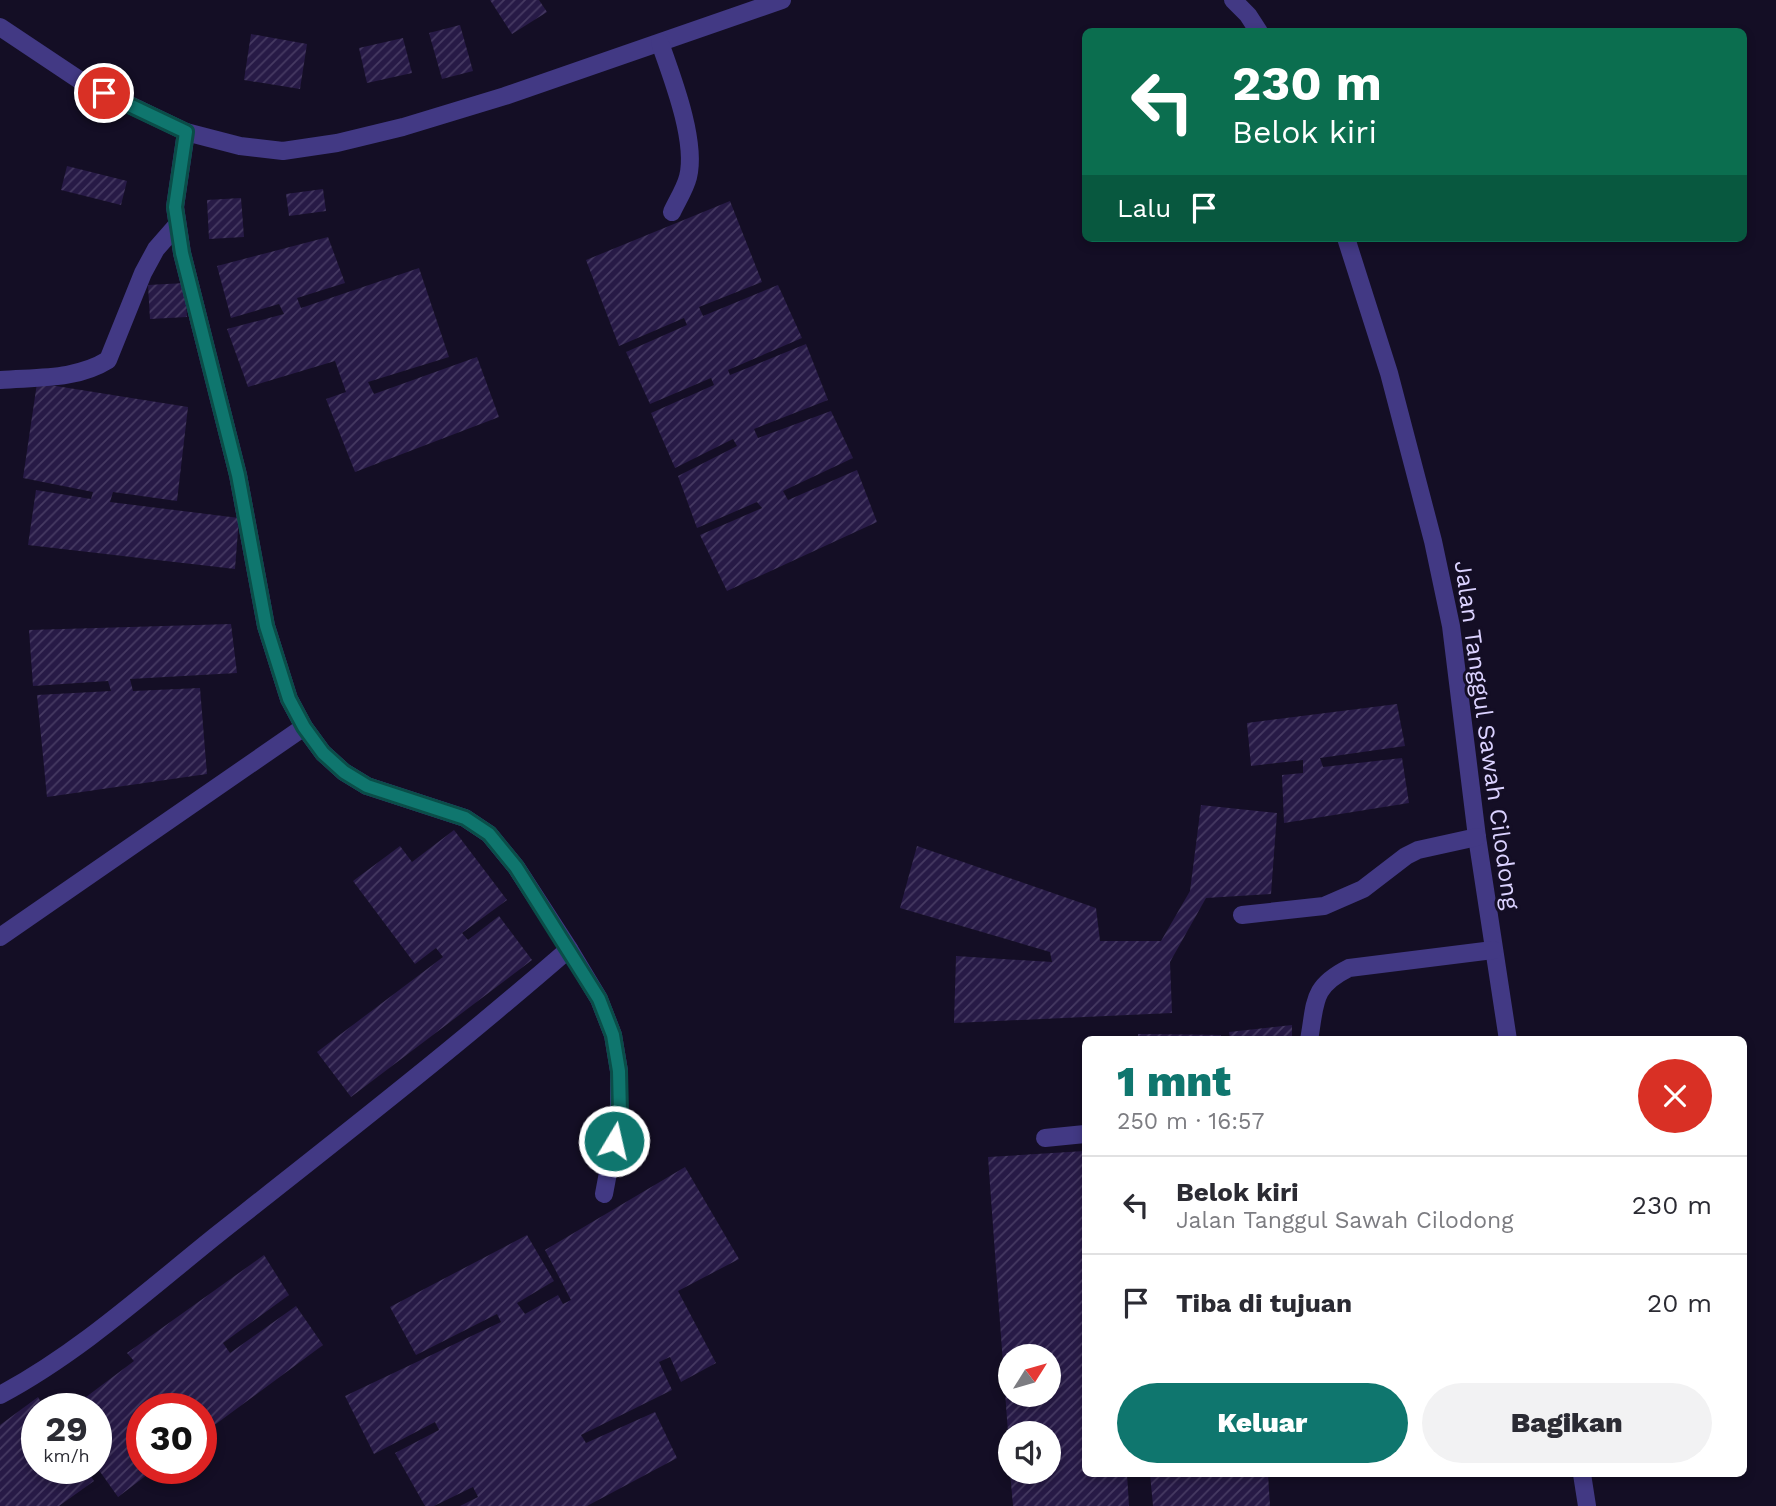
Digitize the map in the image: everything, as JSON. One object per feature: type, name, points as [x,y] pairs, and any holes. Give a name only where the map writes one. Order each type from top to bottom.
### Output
[{"type":"street","points":[[0,27],[84,83],[186,132],[240,146],[283,151],[337,143],[429,120],[782,0]]},
{"type":"street","points":[[1233,0],[1248,15],[1256,28]]},
{"type":"street","points":[[660,43],[677,91],[691,159],[688,179],[672,212]]},
{"type":"street","points":[[186,132],[176,216],[182,253],[238,475],[266,626],[289,699],[304,727],[323,753],[344,772],[367,786],[465,818],[489,834],[516,867],[569,949],[599,999],[613,1035],[619,1071],[620,1114],[604,1194]]},
{"type":"street","points":[[0,380],[75,374],[108,360],[143,273],[176,216]]},
{"type":"street","name":"Jalan Tanggul Sawah Cilodong","points":[[1347,242],[1389,373],[1433,541],[1451,626],[1477,837],[1507,1036]]},
{"type":"street","points":[[0,937],[304,727]]},
{"type":"street","points":[[1242,915],[1324,906],[1363,889],[1418,850],[1477,837]]},
{"type":"street","points":[[0,1395],[23,1383],[86,1339],[440,1059],[569,949]]},
{"type":"street","points":[[1310,1036],[1318,991],[1332,976],[1349,968],[1493,950]]},
{"type":"street","points":[[1045,1138],[1082,1134]]},
{"type":"street","points":[[1582,1477],[1587,1506]]},
{"type":"building","points":[[490,0],[539,0],[547,12],[512,34]]},
{"type":"building","points":[[460,25],[473,71],[442,79],[429,33]]},
{"type":"building","points":[[251,34],[307,44],[300,89],[244,80]]},
{"type":"building","points":[[403,38],[412,73],[367,83],[359,48]]},
{"type":"building","points":[[67,166],[127,181],[121,205],[61,190]]},
{"type":"building","points":[[323,189],[326,211],[289,216],[286,194]]},
{"type":"building","points":[[241,198],[244,237],[209,239],[207,200]]},
{"type":"building","points":[[730,201],[762,282],[699,307],[703,316],[778,285],[802,338],[728,370],[730,375],[806,344],[828,400],[754,429],[758,438],[831,411],[853,458],[783,491],[788,500],[857,470],[877,522],[727,591],[700,535],[762,508],[757,502],[697,528],[678,476],[737,446],[733,439],[675,468],[651,413],[714,385],[711,378],[650,404],[626,352],[687,325],[684,318],[619,346],[586,260]]},
{"type":"building","points":[[328,237],[345,283],[297,298],[301,308],[419,268],[449,357],[368,382],[374,394],[477,357],[499,417],[355,472],[326,399],[346,392],[335,361],[248,387],[227,329],[284,314],[279,304],[231,318],[217,266]]},
{"type":"building","points":[[185,283],[187,317],[150,319],[148,285]]},
{"type":"building","points":[[37,383],[188,407],[177,501],[113,492],[110,502],[239,518],[235,569],[28,545],[36,490],[91,499],[93,492],[23,478]]},
{"type":"building","points":[[231,624],[237,673],[130,679],[133,691],[200,688],[207,774],[47,797],[37,695],[111,691],[108,681],[33,686],[29,630]]},
{"type":"building","points":[[1397,704],[1405,746],[1320,758],[1323,767],[1402,758],[1409,803],[1284,823],[1282,775],[1303,773],[1303,760],[1251,766],[1247,723]]},
{"type":"building","points":[[1201,805],[1277,813],[1271,894],[1206,898],[1170,962],[1172,1013],[954,1023],[956,956],[1052,962],[1050,952],[900,908],[917,846],[1096,908],[1100,941],[1161,941],[1190,891]]},
{"type":"building","points":[[454,830],[507,900],[462,933],[468,940],[499,916],[532,960],[351,1097],[317,1052],[443,957],[436,948],[415,964],[353,881],[400,846],[412,862]]},
{"type":"building","points":[[1292,1025],[1292,1036],[1230,1036],[1229,1032]]},
{"type":"building","points":[[1138,1034],[1221,1035],[1221,1036]]},
{"type":"building","points":[[1082,1151],[1082,1477],[1127,1477],[1129,1506],[1013,1506],[1011,1484],[1061,1484],[1061,1421],[1007,1421],[1006,1407],[1061,1407],[1061,1344],[1002,1344],[988,1157]]},
{"type":"building","points":[[685,1167],[739,1259],[678,1291],[716,1363],[681,1382],[670,1357],[659,1362],[672,1390],[581,1435],[586,1443],[655,1412],[677,1458],[587,1506],[460,1506],[478,1497],[473,1487],[434,1506],[425,1506],[395,1453],[439,1430],[435,1422],[374,1454],[345,1396],[501,1322],[497,1314],[416,1355],[390,1307],[527,1235],[554,1281],[517,1303],[525,1314],[558,1295],[563,1304],[571,1300],[545,1250]]},
{"type":"building","points":[[264,1255],[289,1295],[223,1343],[230,1353],[296,1306],[323,1345],[217,1423],[217,1393],[126,1393],[126,1484],[135,1484],[118,1497],[109,1484],[112,1484],[112,1393],[91,1393],[134,1361],[127,1353]]},
{"type":"building","points":[[21,1410],[21,1484],[90,1484],[59,1506],[0,1506],[0,1425]]},
{"type":"building","points":[[1150,1477],[1268,1477],[1270,1506],[1153,1506]]},
{"type":"route","points":[[104,93],[186,132],[175,207],[182,253],[238,475],[266,626],[289,699],[304,727],[323,753],[344,772],[367,786],[406,801],[465,818],[489,834],[516,867],[599,999],[613,1035],[619,1071],[620,1114],[614,1141]]}]
